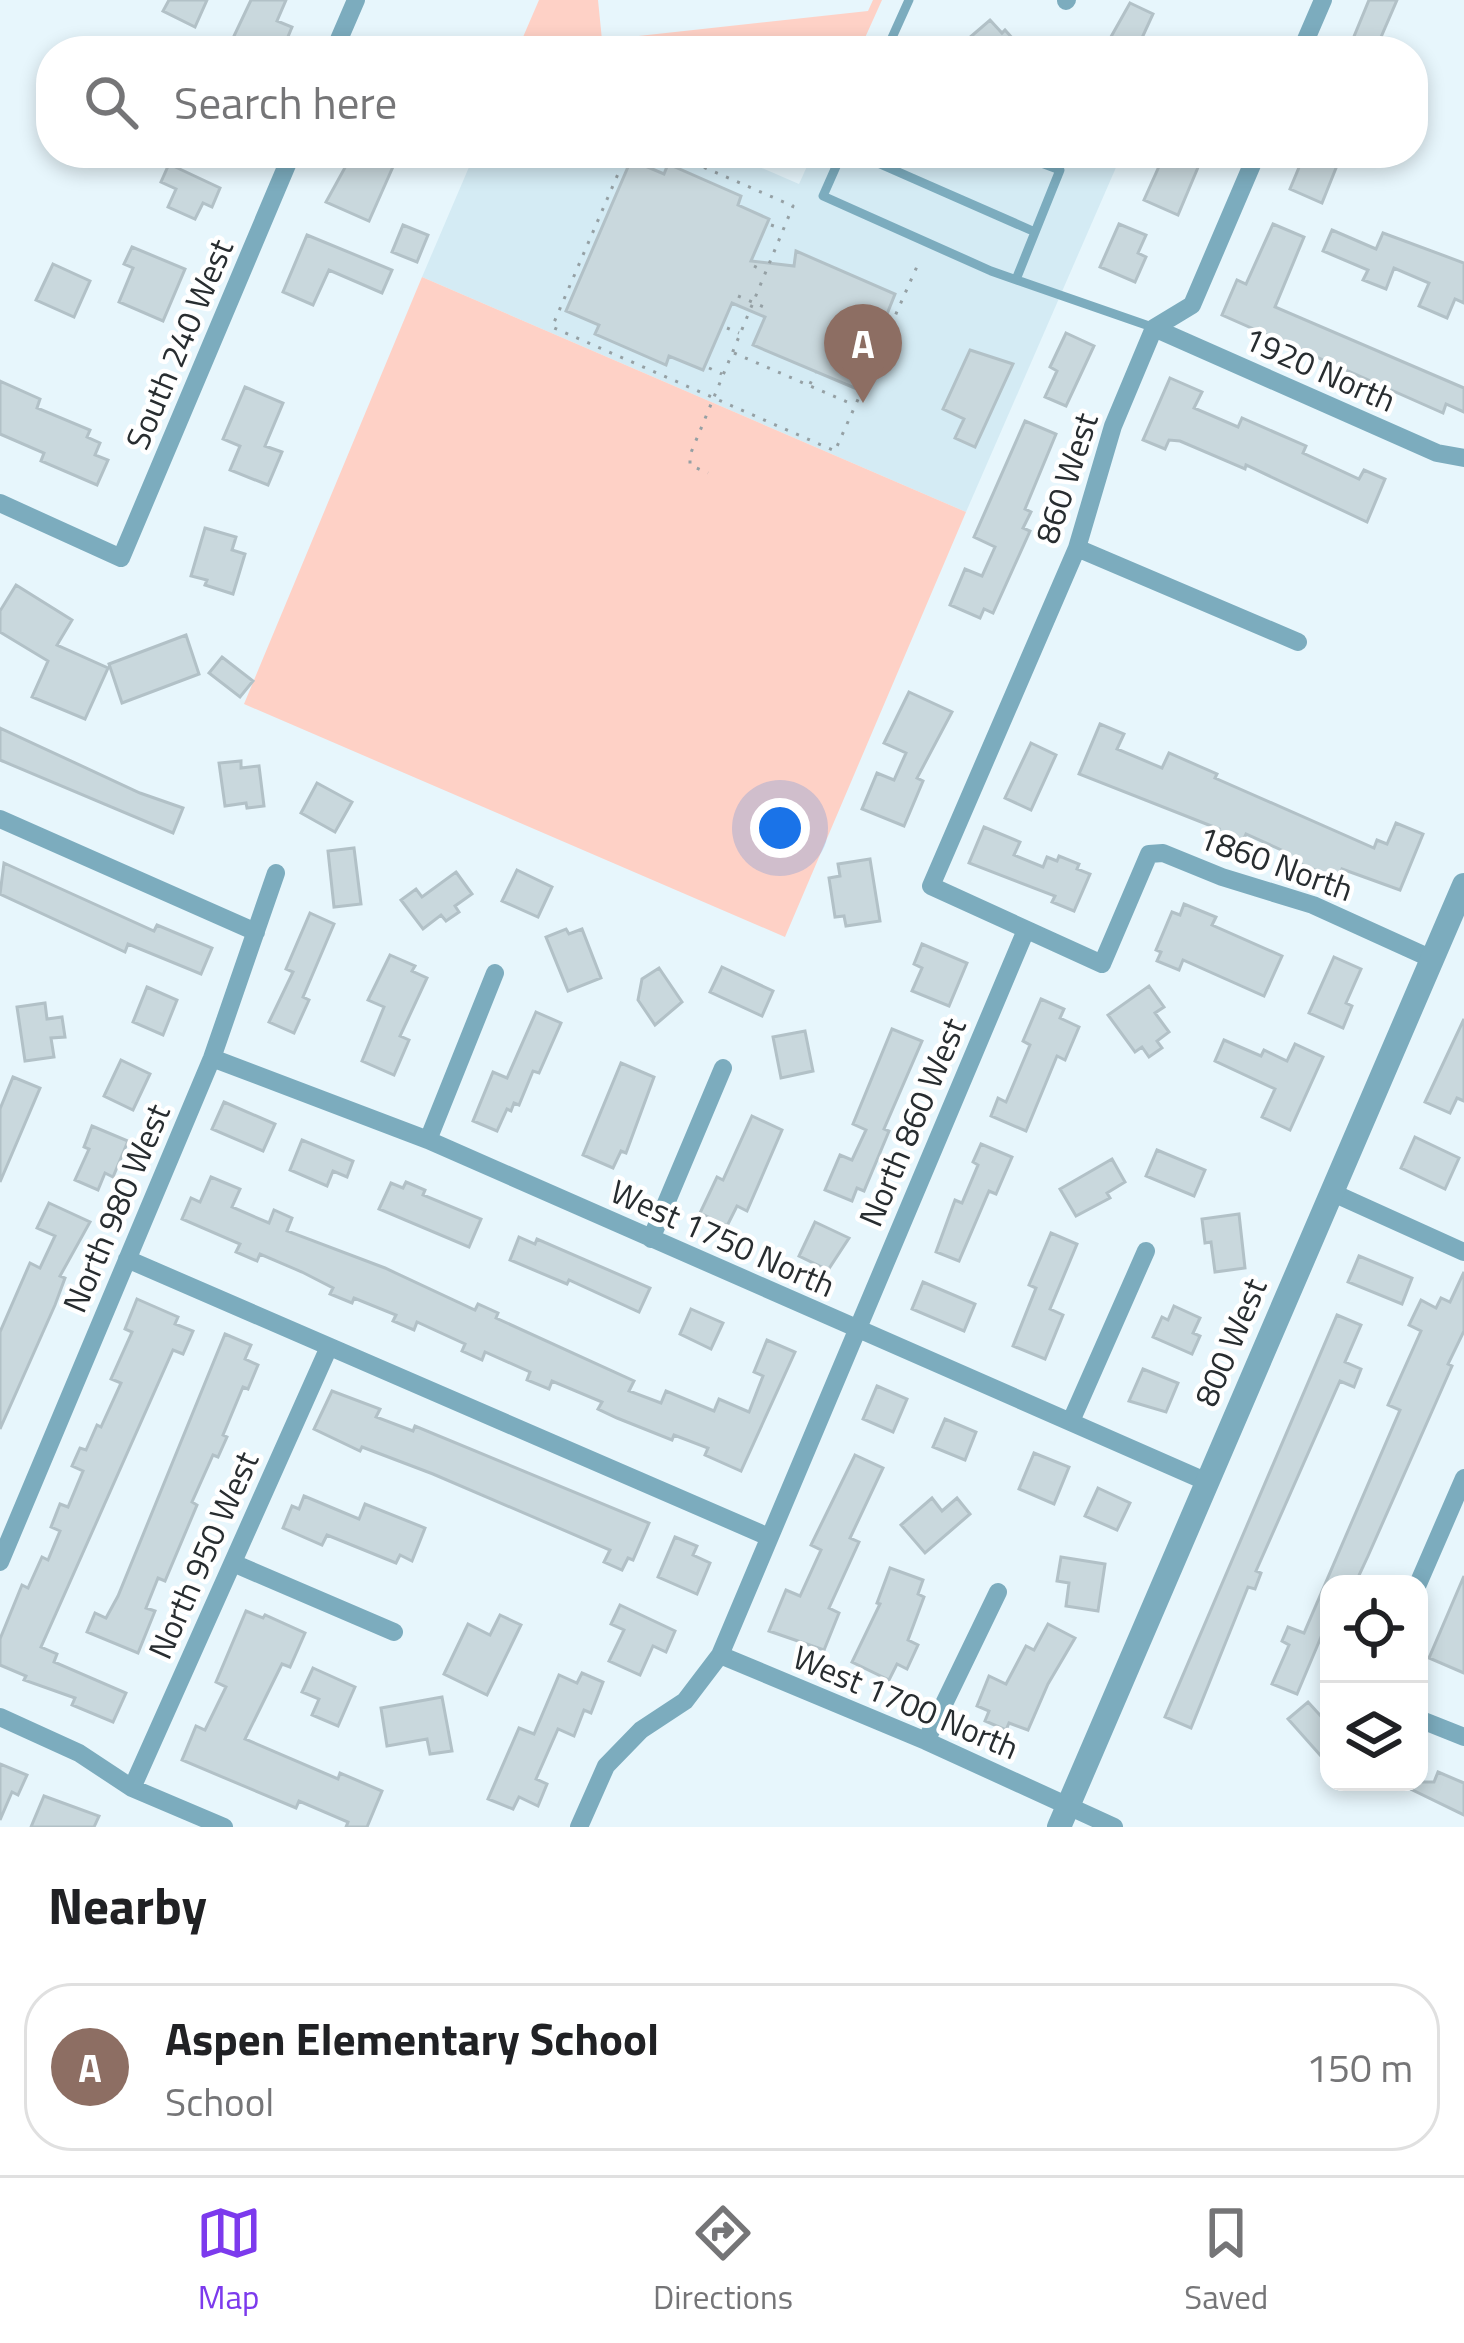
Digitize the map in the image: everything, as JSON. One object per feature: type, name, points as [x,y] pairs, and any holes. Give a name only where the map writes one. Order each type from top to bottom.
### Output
[{"type":"street","points":[[340,36],[356,0]]},
{"type":"street","points":[[1307,36],[1323,0]]},
{"type":"street","name":"South 240 West","points":[[0,503],[122,558],[286,168]]},
{"type":"street","points":[[1154,328],[1192,305],[1251,168]]},
{"type":"street","name":"1920 North","points":[[1154,328],[1437,453],[1464,458]]},
{"type":"street","name":"860 West","points":[[973,786],[1077,548],[1113,426],[1154,328]]},
{"type":"street","points":[[1077,548],[1298,642]]},
{"type":"street","name":"1860 North","points":[[973,786],[931,886],[1102,964],[1149,854],[1163,854],[1313,905],[1432,959]]},
{"type":"street","points":[[0,819],[256,932]]},
{"type":"street","name":"North 980 West","points":[[0,1562],[212,1058],[276,873]]},
{"type":"street","name":"800 West","points":[[1063,1817],[1464,885]]},
{"type":"street","name":"North 860 West","points":[[579,1827],[606,1766],[640,1730],[685,1701],[720,1655],[1026,930]]},
{"type":"street","points":[[428,1140],[495,973]]},
{"type":"street","name":"West 1750 North","points":[[212,1058],[428,1140],[1205,1481]]},
{"type":"street","points":[[651,1239],[723,1068]]},
{"type":"street","points":[[1331,1192],[1464,1252]]},
{"type":"street","points":[[1071,1421],[1146,1251]]},
{"type":"street","points":[[128,1259],[769,1537]]},
{"type":"street","name":"North 950 West","points":[[133,1788],[329,1347]]},
{"type":"street","points":[[1422,1575],[1464,1478]]},
{"type":"street","points":[[232,1563],[394,1632]]},
{"type":"street","points":[[926,1741],[998,1592]]},
{"type":"street","name":"West 1700 North","points":[[720,1655],[926,1741],[1063,1817],[1114,1827]]},
{"type":"street","points":[[0,1718],[79,1753],[133,1788],[224,1827]]},
{"type":"street","points":[[1428,1723],[1464,1737]]},
{"type":"lane","points":[[893,36],[909,0]]},
{"type":"lane","points":[[835,168],[823,196],[991,272],[1017,277],[1154,328]]},
{"type":"lane","points":[[889,168],[1035,232]]},
{"type":"lane","points":[[1017,277],[1060,170],[1055,168]]},
{"type":"path","points":[[621,168],[552,327],[835,451],[920,262]]},
{"type":"path","points":[[705,168],[793,206],[690,455],[690,465],[708,473]]},
{"type":"path","points":[[717,185],[721,175]]},
{"type":"path","points":[[739,196],[743,185]]},
{"type":"path","points":[[607,201],[616,204]]},
{"type":"path","points":[[771,224],[784,230]]},
{"type":"path","points":[[593,232],[603,237]]},
{"type":"path","points":[[580,263],[589,267]]},
{"type":"path","points":[[754,266],[766,272]]},
{"type":"path","points":[[738,296],[771,310]]},
{"type":"path","points":[[562,304],[571,308]]},
{"type":"path","points":[[727,328],[740,334]]},
{"type":"path","points":[[597,347],[601,338]]},
{"type":"path","points":[[733,352],[854,405]]},
{"type":"path","points":[[638,365],[642,356]]},
{"type":"path","points":[[709,368],[723,375]]},
{"type":"path","points":[[810,386],[815,373]]},
{"type":"shaded area","points":[[539,0],[598,0],[602,36],[523,36]]},
{"type":"shaded area","points":[[873,0],[882,0],[866,36],[639,36],[868,11]]},
{"type":"shaded area","points":[[469,168],[762,168],[799,184],[806,168],[1116,168],[966,512],[422,277]]},
{"type":"shaded area","points":[[422,277],[966,512],[785,937],[244,704]]},
{"type":"building","points":[[169,0],[207,0],[195,27],[163,11]]},
{"type":"building","points":[[251,0],[286,0],[277,21],[292,27],[288,36],[234,36]]},
{"type":"building","points":[[1369,0],[1397,0],[1381,36],[1354,36]]},
{"type":"building","points":[[1130,3],[1153,14],[1143,36],[1111,36]]},
{"type":"building","points":[[990,20],[1010,36],[971,36]]},
{"type":"building","points":[[167,168],[178,168],[220,188],[212,207],[203,203],[195,219],[168,207],[176,189],[161,182]]},
{"type":"building","points":[[345,168],[392,168],[369,221],[326,202]]},
{"type":"building","points":[[628,168],[650,168],[664,174],[666,168],[677,168],[741,196],[738,205],[769,219],[751,261],[794,266],[796,251],[895,294],[857,389],[753,345],[765,317],[732,303],[703,370],[669,356],[666,365],[595,334],[599,325],[566,311]]},
{"type":"building","points":[[1158,168],[1198,168],[1178,215],[1144,200]]},
{"type":"building","points":[[1299,168],[1336,168],[1322,203],[1290,189]]},
{"type":"building","points":[[1119,224],[1146,235],[1138,253],[1146,257],[1135,282],[1100,267]]},
{"type":"building","points":[[1273,224],[1304,237],[1275,307],[1464,388],[1464,412],[1446,404],[1443,413],[1222,315],[1237,280],[1246,284]]},
{"type":"building","points":[[403,225],[428,235],[417,262],[392,252]]},
{"type":"building","points":[[1332,230],[1376,249],[1383,233],[1464,263],[1464,303],[1455,299],[1447,318],[1419,306],[1429,283],[1394,268],[1386,289],[1363,280],[1368,270],[1323,251]]},
{"type":"building","points":[[307,235],[392,270],[382,293],[329,270],[313,305],[283,292]]},
{"type":"building","points":[[132,247],[185,269],[163,321],[119,302],[133,268],[124,264]]},
{"type":"building","points":[[53,264],[90,281],[74,317],[36,300]]},
{"type":"building","points":[[1066,333],[1094,346],[1066,406],[1045,397],[1057,371],[1050,367]]},
{"type":"building","points":[[970,350],[1013,364],[975,447],[955,438],[964,419],[943,409]]},
{"type":"building","points":[[1170,378],[1202,392],[1194,408],[1238,427],[1242,418],[1306,446],[1303,453],[1359,479],[1364,470],[1385,479],[1367,522],[1246,465],[1245,469],[1180,441],[1169,440],[1165,449],[1143,440]]},
{"type":"building","points":[[0,381],[40,399],[37,408],[90,430],[87,437],[100,443],[95,455],[108,460],[97,485],[41,461],[44,453],[0,434]]},
{"type":"building","points":[[245,387],[283,403],[265,446],[282,452],[268,485],[230,470],[240,446],[223,439]]},
{"type":"building","points":[[1025,421],[1056,434],[1025,509],[1031,512],[1023,528],[1030,531],[993,613],[984,609],[980,618],[950,605],[965,569],[982,576],[995,547],[974,537]]},
{"type":"building","points":[[205,528],[236,537],[232,550],[245,554],[233,594],[191,576]]},
{"type":"building","points":[[16,585],[72,620],[57,645],[108,668],[85,719],[32,697],[48,661],[0,632],[0,611]]},
{"type":"building","points":[[186,635],[199,674],[122,703],[109,664]]},
{"type":"building","points":[[222,657],[253,681],[240,697],[209,673]]},
{"type":"building","points":[[909,692],[952,712],[917,778],[923,781],[904,826],[862,809],[877,773],[894,780],[906,753],[884,743]]},
{"type":"building","points":[[1100,724],[1124,734],[1117,749],[1162,768],[1169,753],[1374,848],[1377,840],[1387,844],[1396,823],[1423,834],[1400,890],[1342,869],[1338,880],[1246,834],[1242,843],[1219,829],[1079,774]]},
{"type":"building","points":[[0,728],[183,808],[173,833],[0,760]]},
{"type":"building","points":[[1031,743],[1056,755],[1031,810],[1005,798]]},
{"type":"building","points":[[241,761],[241,768],[259,766],[264,806],[225,806],[219,763]]},
{"type":"building","points":[[317,783],[352,802],[335,832],[301,813]]},
{"type":"building","points":[[984,827],[1020,842],[1014,855],[1043,867],[1047,857],[1057,861],[1059,856],[1090,874],[1074,911],[1052,902],[1055,896],[969,863]]},
{"type":"building","points":[[354,848],[361,904],[334,907],[328,851]]},
{"type":"building","points":[[870,859],[880,921],[846,926],[844,916],[835,917],[829,878],[840,876],[838,864]]},
{"type":"building","points":[[4,863],[154,931],[157,925],[212,948],[201,974],[128,944],[125,952],[0,894]]},
{"type":"building","points":[[517,870],[552,887],[538,917],[502,901]]},
{"type":"building","points":[[456,872],[472,894],[455,906],[459,912],[446,921],[441,915],[423,929],[401,900],[416,889],[422,897]]},
{"type":"building","points":[[1184,904],[1216,917],[1212,925],[1282,956],[1264,996],[1183,960],[1179,970],[1157,961],[1161,952],[1156,950],[1172,912],[1180,915]]},
{"type":"building","points":[[310,913],[334,924],[303,997],[309,1000],[294,1033],[269,1022],[293,972],[286,969]]},
{"type":"building","points":[[566,929],[569,934],[582,929],[601,978],[568,991],[546,937]]},
{"type":"building","points":[[922,944],[967,963],[949,1006],[912,991],[922,968],[914,964]]},
{"type":"building","points":[[390,955],[415,966],[412,971],[427,978],[400,1036],[409,1040],[394,1075],[362,1061],[384,1007],[368,1000]]},
{"type":"building","points":[[1334,957],[1361,969],[1346,1003],[1352,1006],[1343,1028],[1309,1013]]},
{"type":"building","points":[[722,967],[773,991],[762,1016],[710,992]]},
{"type":"building","points":[[659,968],[682,1002],[655,1025],[638,1000],[642,979]]},
{"type":"building","points":[[1149,986],[1164,1007],[1155,1013],[1169,1032],[1157,1041],[1162,1048],[1149,1057],[1142,1047],[1135,1052],[1108,1015]]},
{"type":"building","points":[[147,987],[177,1000],[163,1035],[133,1022]]},
{"type":"building","points":[[1041,999],[1064,1009],[1060,1018],[1079,1027],[1065,1060],[1057,1056],[1026,1131],[991,1116],[998,1098],[1006,1102],[1030,1045],[1023,1041]]},
{"type":"building","points":[[45,1003],[47,1019],[62,1017],[65,1037],[51,1038],[54,1057],[25,1061],[17,1007]]},
{"type":"building","points":[[536,1012],[561,1023],[539,1073],[533,1071],[519,1105],[507,1109],[497,1131],[473,1121],[493,1072],[507,1078]]},
{"type":"building","points":[[1464,1019],[1464,1101],[1457,1098],[1450,1113],[1425,1102]]},
{"type":"building","points":[[892,1029],[922,1041],[884,1129],[889,1131],[864,1191],[857,1188],[852,1201],[825,1190],[840,1155],[852,1160],[866,1130],[853,1124]]},
{"type":"building","points":[[805,1031],[813,1071],[781,1078],[773,1037]]},
{"type":"building","points":[[1224,1040],[1287,1061],[1295,1044],[1323,1057],[1290,1130],[1262,1117],[1275,1089],[1215,1061]]},
{"type":"building","points":[[121,1060],[150,1074],[133,1110],[104,1096]]},
{"type":"building","points":[[621,1063],[654,1077],[626,1153],[621,1151],[613,1168],[583,1155]]},
{"type":"building","points":[[13,1077],[40,1088],[0,1182],[0,1109]]},
{"type":"building","points":[[224,1102],[275,1124],[263,1151],[212,1129]]},
{"type":"building","points":[[752,1116],[782,1130],[747,1211],[737,1206],[727,1226],[700,1213],[717,1177],[723,1180]]},
{"type":"building","points":[[92,1126],[128,1141],[113,1177],[105,1173],[98,1190],[75,1180],[89,1149],[84,1147]]},
{"type":"building","points":[[1415,1137],[1459,1158],[1445,1189],[1401,1168]]},
{"type":"building","points":[[302,1140],[353,1161],[347,1177],[333,1171],[327,1186],[290,1170]]},
{"type":"building","points":[[981,1144],[1012,1157],[996,1194],[989,1191],[959,1261],[936,1252],[955,1200],[962,1203],[978,1165],[973,1162]]},
{"type":"building","points":[[1157,1150],[1205,1170],[1194,1196],[1146,1176]]},
{"type":"building","points":[[1112,1159],[1125,1182],[1107,1193],[1110,1198],[1076,1216],[1060,1189]]},
{"type":"building","points":[[211,1177],[240,1189],[232,1207],[269,1223],[274,1210],[292,1218],[287,1231],[385,1268],[475,1310],[478,1304],[498,1313],[496,1318],[634,1381],[629,1391],[661,1403],[666,1391],[714,1411],[719,1399],[749,1412],[763,1376],[754,1372],[767,1340],[795,1352],[741,1471],[705,1455],[708,1448],[674,1435],[672,1440],[598,1409],[602,1402],[552,1381],[549,1389],[527,1380],[530,1372],[485,1352],[482,1360],[462,1351],[465,1344],[417,1322],[414,1330],[393,1321],[396,1315],[330,1294],[333,1288],[302,1272],[260,1254],[257,1261],[236,1252],[240,1244],[182,1219],[191,1198],[200,1202]]},
{"type":"building","points":[[406,1182],[425,1190],[423,1195],[481,1219],[469,1247],[379,1209],[391,1183],[403,1188]]},
{"type":"building","points":[[49,1203],[90,1222],[60,1276],[65,1278],[55,1305],[0,1429],[0,1332],[30,1263],[40,1268],[55,1236],[37,1228]]},
{"type":"building","points":[[1239,1214],[1245,1268],[1215,1272],[1202,1219]]},
{"type":"building","points":[[815,1222],[849,1238],[828,1270],[799,1256]]},
{"type":"building","points":[[1051,1233],[1077,1244],[1050,1309],[1063,1315],[1045,1359],[1013,1346],[1036,1288],[1029,1285]]},
{"type":"building","points":[[519,1237],[535,1244],[537,1239],[650,1288],[639,1312],[510,1260]]},
{"type":"building","points":[[1359,1256],[1412,1278],[1402,1304],[1348,1282]]},
{"type":"building","points":[[1464,1272],[1464,1331],[1448,1364],[1452,1366],[1359,1575],[1329,1575],[1400,1410],[1388,1405],[1421,1331],[1409,1325],[1421,1300],[1436,1308],[1441,1298],[1450,1302]]},
{"type":"building","points":[[923,1282],[975,1304],[964,1331],[912,1309]]},
{"type":"building","points":[[137,1299],[178,1317],[175,1324],[193,1331],[183,1354],[173,1350],[41,1647],[57,1654],[54,1662],[126,1693],[113,1722],[72,1705],[75,1698],[24,1680],[26,1676],[0,1665],[0,1639],[22,1585],[28,1588],[42,1557],[48,1560],[60,1531],[51,1527],[60,1504],[68,1507],[83,1471],[72,1466],[80,1448],[86,1450],[97,1425],[101,1427],[121,1383],[111,1379],[132,1332],[125,1329]]},
{"type":"building","points":[[1174,1306],[1200,1318],[1193,1333],[1200,1336],[1192,1354],[1153,1337],[1162,1317],[1168,1320]]},
{"type":"building","points":[[691,1309],[723,1323],[711,1349],[680,1334]]},
{"type":"building","points":[[1337,1315],[1361,1325],[1345,1362],[1361,1369],[1354,1387],[1340,1381],[1256,1571],[1261,1573],[1255,1589],[1248,1587],[1191,1728],[1165,1717]]},
{"type":"building","points":[[225,1334],[251,1345],[245,1359],[258,1365],[248,1389],[243,1387],[223,1435],[227,1437],[218,1457],[213,1455],[192,1502],[197,1505],[165,1581],[158,1578],[146,1608],[155,1611],[138,1653],[87,1632],[95,1613],[106,1618],[118,1596]]},
{"type":"building","points":[[1143,1369],[1178,1383],[1166,1412],[1129,1401]]},
{"type":"building","points":[[877,1386],[907,1399],[893,1432],[863,1419]]},
{"type":"building","points":[[332,1391],[380,1409],[376,1417],[413,1431],[415,1426],[649,1523],[633,1560],[628,1558],[622,1570],[604,1562],[610,1550],[314,1429]]},
{"type":"building","points":[[945,1419],[976,1432],[965,1460],[933,1447]]},
{"type":"building","points":[[1034,1453],[1069,1467],[1054,1504],[1019,1489]]},
{"type":"building","points":[[855,1455],[883,1468],[850,1538],[859,1542],[829,1608],[839,1613],[824,1650],[769,1631],[786,1590],[800,1596],[821,1550],[811,1545]]},
{"type":"building","points":[[1098,1488],[1130,1503],[1117,1530],[1085,1516]]},
{"type":"building","points":[[304,1496],[359,1519],[365,1504],[425,1528],[412,1561],[400,1555],[396,1563],[327,1535],[322,1545],[283,1528],[292,1506],[299,1509]]},
{"type":"building","points":[[932,1498],[942,1511],[957,1498],[970,1514],[925,1553],[901,1525]]},
{"type":"building","points":[[675,1537],[697,1546],[693,1555],[710,1563],[697,1594],[658,1577]]},
{"type":"building","points":[[1061,1557],[1105,1564],[1098,1611],[1066,1606],[1069,1583],[1057,1581]]},
{"type":"building","points":[[890,1568],[923,1580],[918,1594],[924,1597],[908,1640],[918,1645],[907,1669],[897,1664],[889,1680],[852,1662],[880,1604]]},
{"type":"building","points":[[1464,1576],[1464,1673],[1429,1658]]},
{"type":"building","points":[[1320,1596],[1320,1639],[1297,1694],[1272,1684],[1289,1645],[1282,1641],[1288,1627],[1304,1633]]},
{"type":"building","points":[[620,1605],[675,1631],[666,1652],[653,1646],[640,1675],[609,1661],[624,1630],[611,1624]]},
{"type":"building","points":[[246,1611],[305,1633],[290,1667],[282,1664],[245,1739],[338,1779],[340,1773],[382,1791],[367,1827],[346,1827],[348,1822],[299,1801],[296,1808],[182,1760],[196,1726],[205,1730],[226,1687],[216,1682]]},
{"type":"building","points":[[500,1615],[521,1625],[487,1695],[444,1674],[468,1624],[490,1635]]},
{"type":"building","points":[[1048,1624],[1075,1638],[1028,1730],[1009,1723],[1006,1730],[985,1721],[989,1711],[977,1706],[989,1676],[1006,1684],[1026,1646],[1034,1650]]},
{"type":"building","points":[[313,1668],[355,1687],[338,1726],[312,1715],[319,1699],[302,1692]]},
{"type":"building","points":[[582,1673],[603,1682],[591,1713],[584,1710],[574,1736],[558,1729],[536,1779],[547,1784],[538,1806],[519,1797],[513,1809],[488,1799],[519,1728],[534,1734],[559,1675],[577,1683]]},
{"type":"building","points":[[442,1697],[452,1751],[430,1754],[427,1739],[387,1746],[381,1708]]},
{"type":"building","points":[[1308,1702],[1320,1715],[1320,1755],[1288,1719]]},
{"type":"building","points":[[0,1764],[27,1775],[18,1795],[12,1792],[0,1820]]},
{"type":"building","points":[[1438,1772],[1464,1783],[1464,1815],[1415,1791],[1428,1791],[1428,1782],[1434,1782]]},
{"type":"building","points":[[44,1796],[99,1816],[94,1827],[31,1827]]},
{"type":"place","name":"Aspen Elementary School","points":[[863,403]]}]
